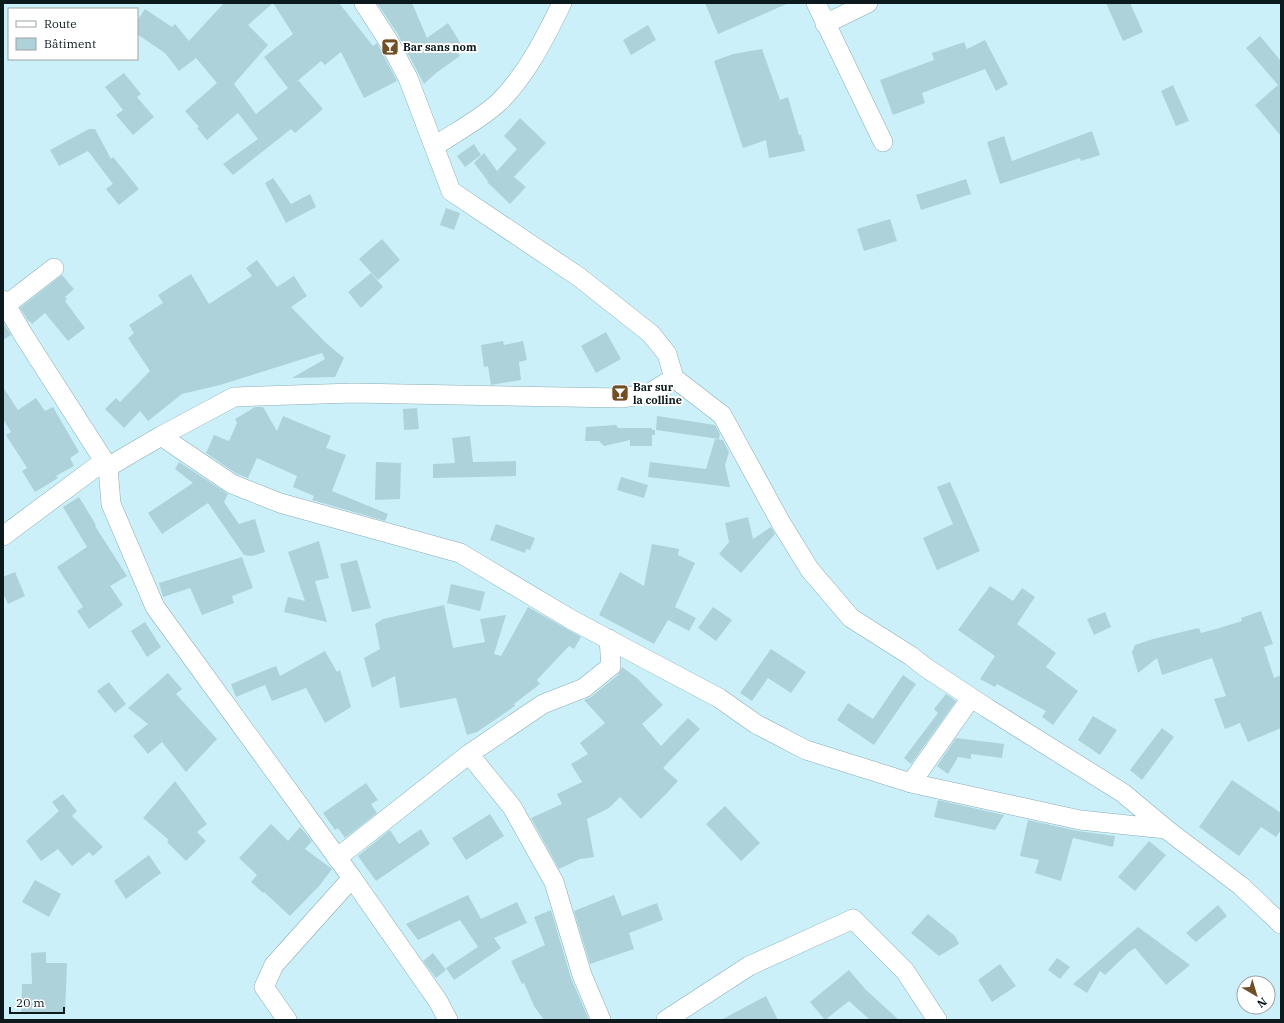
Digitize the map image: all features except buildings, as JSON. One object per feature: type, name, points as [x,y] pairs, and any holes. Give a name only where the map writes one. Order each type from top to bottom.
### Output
[{"type":"street","points":[[364,3],[375,18],[399,60],[435,146],[441,168],[451,191],[579,277],[651,334],[667,354],[674,378],[722,415],[781,523],[810,570],[851,618],[911,656],[971,698],[1123,793],[1166,829],[1241,886],[1281,924]]},
{"type":"street","points":[[435,146],[477,119],[498,102],[515,83],[542,43],[562,3]]},
{"type":"street","points":[[816,3],[883,142]]},
{"type":"street","points":[[825,24],[868,3]]},
{"type":"street","points":[[54,268],[4,303],[106,464],[111,504],[155,607],[352,878],[438,1001],[448,1020]]},
{"type":"street","points":[[3,536],[106,464],[234,397],[353,393],[621,398],[648,394],[674,378]]},
{"type":"street","points":[[161,436],[232,484],[280,503],[460,553],[572,620],[719,698],[756,724],[806,750],[911,783],[1080,820],[1166,829]]},
{"type":"street","points":[[337,858],[469,754],[543,704],[584,688],[611,666],[609,639]]},
{"type":"street","points":[[911,783],[971,698]]},
{"type":"street","points":[[469,754],[512,807],[554,882],[582,976],[601,1020]]},
{"type":"street","points":[[286,1020],[264,987],[274,965],[352,878]]},
{"type":"street","points":[[666,1020],[749,966],[853,919],[905,971],[937,1020]]},
{"type":"place","name":"Bar sans nom","points":[[390,47]]},
{"type":"place","name":"Bar sur la colline","points":[[620,393]]}]
